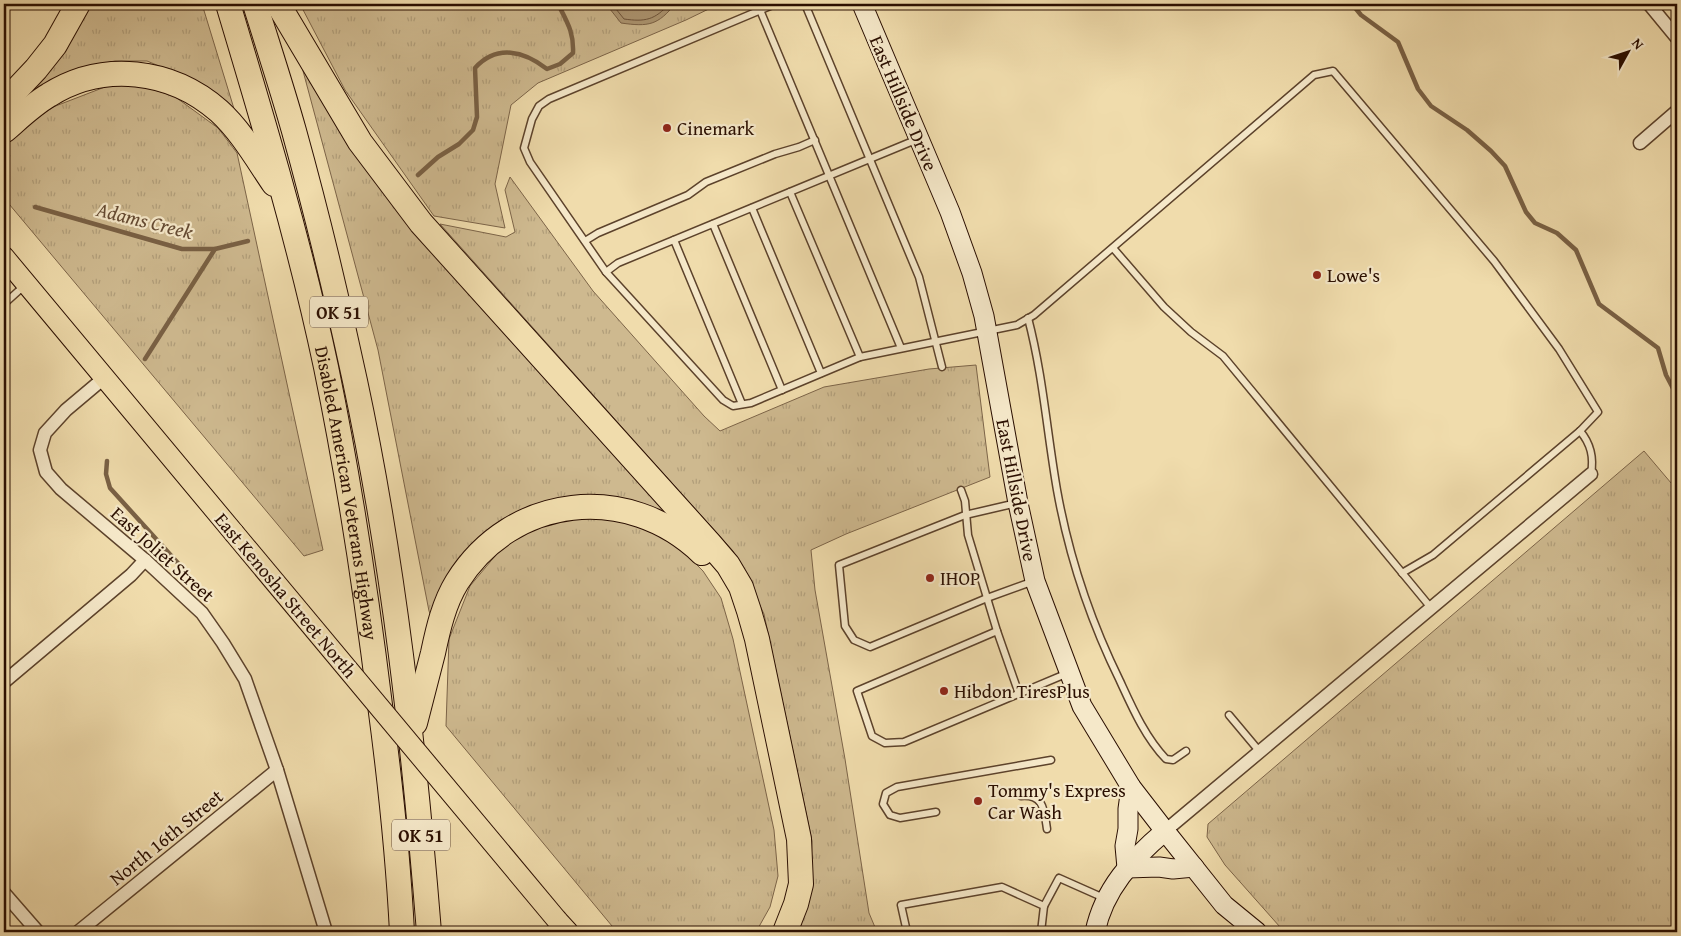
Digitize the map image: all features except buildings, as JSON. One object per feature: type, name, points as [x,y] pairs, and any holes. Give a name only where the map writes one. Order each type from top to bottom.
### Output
[{"type":"highway","points":[[4,103],[36,69],[55,45],[78,4]]},
{"type":"highway","name":"Disabled American Veterans Highway","points":[[228,4],[285,198],[326,366],[348,483],[367,596],[386,753],[402,932]]},
{"type":"highway","name":"Disabled American Veterans Highway","points":[[255,4],[294,130],[326,255],[355,382],[375,487],[398,625],[412,739],[428,932]]},
{"type":"highway","points":[[278,4],[360,142],[400,196],[463,271],[710,544],[728,565],[741,587],[757,639],[799,838],[800,884],[796,904],[785,932]]},
{"type":"highway","points":[[4,131],[49,95],[77,82],[107,74],[121,73],[152,76],[192,92],[220,112],[235,128],[285,198]]},
{"type":"highway","points":[[412,739],[447,602],[456,582],[483,550],[508,530],[524,521],[547,512],[575,507],[595,506],[632,511],[664,524],[693,544],[718,572],[735,603],[744,629],[789,856],[789,886],[772,932]]},
{"type":"main road","name":"East Kenosha Street North","points":[[4,257],[563,926]]},
{"type":"street","name":"East Hillside Drive","points":[[862,4],[950,212],[972,273],[987,332],[1018,503],[1035,581],[1082,706],[1131,787],[1165,831],[1224,904],[1257,932]]},
{"type":"street","points":[[1649,4],[1677,38]]},
{"type":"street","points":[[1640,143],[1677,111]]},
{"type":"street","name":"East Joliet Street","points":[[104,378],[54,422],[45,433],[40,450],[46,472],[61,489],[145,560],[202,613],[245,679],[277,770],[326,932]]},
{"type":"street","points":[[1095,932],[1101,908],[1106,899],[1127,868],[1145,848],[1591,474]]},
{"type":"street","points":[[4,682],[131,576],[145,560]]},
{"type":"street","name":"North 16th Street","points":[[78,932],[277,770]]},
{"type":"street","points":[[1127,868],[1125,846],[1131,787]]},
{"type":"street","points":[[1127,868],[1159,867],[1173,870],[1194,868]]},
{"type":"street","points":[[4,893],[38,932]]},
{"type":"lane","points":[[775,4],[549,99],[539,106],[532,118],[524,148],[530,162],[606,272],[722,400],[733,406],[751,403],[860,357],[1017,325],[1113,248],[1314,75],[1333,71],[1494,261],[1559,348],[1598,412],[1580,431],[1433,555],[1402,572]]},
{"type":"lane","points":[[805,4],[919,277],[942,367]]},
{"type":"lane","points":[[760,10],[901,348]]},
{"type":"lane","points":[[606,272],[618,263],[919,138]]},
{"type":"lane","points":[[585,241],[598,233],[688,194],[706,182],[815,140]]},
{"type":"lane","points":[[790,192],[860,357]]},
{"type":"lane","points":[[752,208],[821,373]]},
{"type":"lane","points":[[713,224],[782,390]]},
{"type":"lane","points":[[674,240],[742,404]]},
{"type":"lane","points":[[1113,248],[1164,307],[1191,332],[1223,356],[1432,609]]},
{"type":"lane","points":[[4,304],[26,284]]},
{"type":"lane","points":[[1028,318],[1040,368],[1057,492],[1071,554],[1087,605],[1103,647],[1128,698],[1156,746],[1166,759],[1173,760],[1186,751]]},
{"type":"lane","points":[[1580,431],[1590,445],[1591,474]]},
{"type":"lane","points":[[961,490],[965,501],[968,535],[996,631],[1019,694]]},
{"type":"lane","points":[[1018,503],[966,515],[839,565],[846,626],[854,640],[870,647],[987,598],[1035,581]]},
{"type":"lane","points":[[996,631],[857,691],[872,736],[885,743],[904,742],[1069,672]]},
{"type":"lane","points":[[1229,715],[1260,752]]},
{"type":"lane","points":[[936,812],[900,818],[890,815],[883,804],[886,793],[897,787],[1051,760]]},
{"type":"lane","points":[[1021,796],[1032,795],[1040,800],[1047,828]]},
{"type":"lane","points":[[1040,932],[1044,906],[1059,878],[1106,899]]},
{"type":"lane","points":[[907,932],[902,905],[1002,887],[1044,906]]},
{"type":"green space","points":[[90,4],[202,4],[235,112],[200,83],[147,61],[115,61],[73,70],[36,89],[33,86],[72,37]]},
{"type":"green space","points":[[300,4],[719,4],[538,83],[511,105],[495,184],[505,228],[434,216],[345,90]]},
{"type":"green space","points":[[299,56],[344,127],[669,517],[520,512],[432,618],[429,611],[378,350]]},
{"type":"green space","points":[[135,84],[174,96],[218,128],[237,153],[323,550],[304,556],[4,198],[4,151],[13,135],[53,107],[110,85]]},
{"type":"green space","points":[[510,177],[593,291],[704,416],[720,431],[824,387],[929,369],[976,365],[990,477],[846,534],[811,550],[815,590],[845,759],[869,913],[877,932],[797,932],[810,893],[812,841],[764,614],[733,551],[440,224],[506,237],[515,232],[505,190]]},
{"type":"green space","points":[[1644,451],[1677,490],[1677,932],[1287,932],[1280,927],[1225,865],[1207,837],[1208,824]]},
{"type":"green space","points":[[585,514],[629,522],[671,539],[703,571],[721,598],[733,639],[774,830],[778,876],[770,907],[756,932],[617,932],[446,726],[449,639],[470,586],[506,543],[552,522]]},
{"type":"water","points":[[606,4],[675,4],[658,20],[639,25],[621,23]]},
{"type":"waterway","name":"Adams Creek","points":[[418,175],[438,157],[459,144],[473,130],[477,117],[475,68],[483,60],[501,53],[520,54],[547,69],[560,64],[573,53],[571,33],[558,4]]},
{"type":"waterway","points":[[1352,4],[1361,15],[1398,42],[1418,89],[1431,106],[1467,130],[1505,166],[1526,212],[1535,223],[1557,233],[1576,250],[1599,304],[1658,348],[1666,375],[1677,396]]},
{"type":"waterway","name":"Adams Creek","points":[[35,207],[182,249],[215,249],[248,241]]},
{"type":"waterway","points":[[145,359],[215,249]]},
{"type":"waterway","points":[[107,461],[106,474],[110,488],[186,572]]},
{"type":"place","name":"Cinemark","points":[[667,128]]},
{"type":"place","name":"Lowe's","points":[[1317,275]]},
{"type":"place","name":"IHOP","points":[[930,578]]},
{"type":"place","name":"Hibdon TiresPlus","points":[[944,691]]},
{"type":"place","name":"Tommy's Express Car Wash","points":[[978,801]]}]
